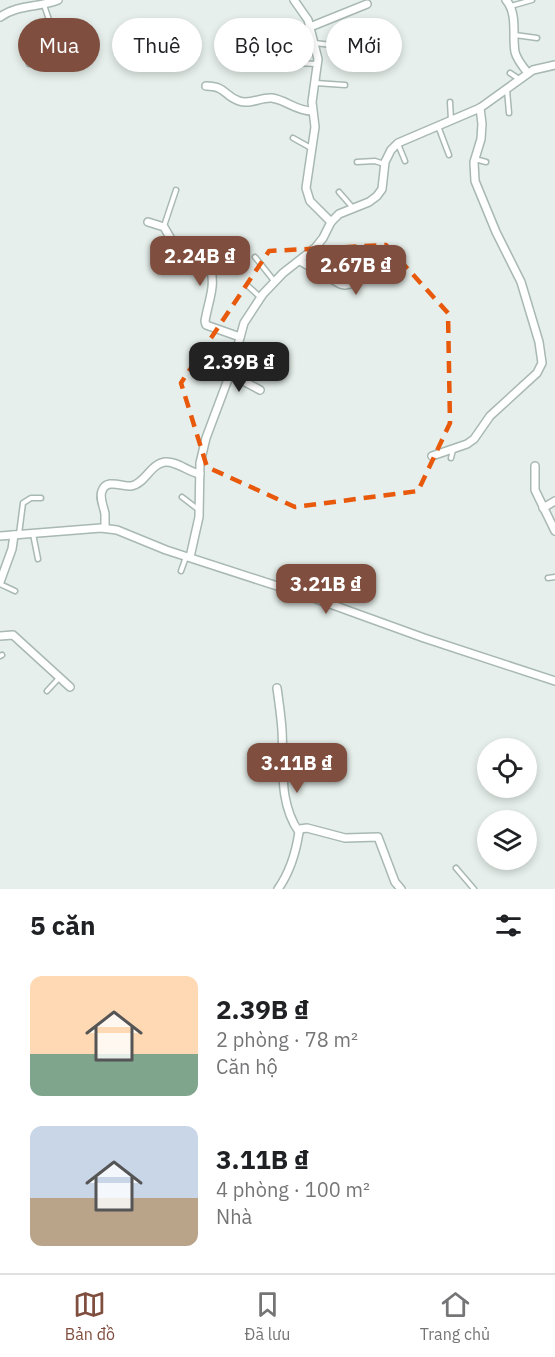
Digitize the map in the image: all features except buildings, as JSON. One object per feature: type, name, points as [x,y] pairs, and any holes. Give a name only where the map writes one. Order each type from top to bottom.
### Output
[{"type":"street","points":[[0,17],[15,8],[58,0]]},
{"type":"street","points":[[294,0],[305,18]]},
{"type":"street","points":[[508,3],[515,54],[528,73]]},
{"type":"street","points":[[314,25],[367,4]]},
{"type":"street","points":[[314,40],[318,64],[312,111],[315,127],[307,176],[308,196],[331,222]]},
{"type":"street","points":[[188,557],[199,510],[200,463],[206,438],[230,374],[244,323],[261,297],[323,238],[331,222],[339,214],[377,196],[382,189],[385,164],[391,150],[398,143],[480,108],[533,70],[555,65]]},
{"type":"street","points":[[206,86],[220,87],[237,101],[251,103],[272,98],[296,109],[312,111]]},
{"type":"street","points":[[432,456],[467,444],[474,439],[490,416],[537,373],[542,363],[521,282],[489,217],[475,180],[476,159],[481,139],[480,108]]},
{"type":"street","points":[[148,222],[164,227],[179,254],[204,255],[208,258],[213,280],[206,325],[240,337]]},
{"type":"street","points":[[300,261],[340,284],[349,285],[354,283],[364,267],[362,261],[351,251]]},
{"type":"street","points":[[230,374],[260,390]]},
{"type":"street","points":[[103,528],[105,513],[101,497],[105,486],[137,484],[150,470],[165,462],[200,474]]},
{"type":"street","points":[[535,466],[535,490],[555,531]]},
{"type":"street","points":[[543,508],[555,501]]},
{"type":"street","points":[[0,536],[103,528],[117,530],[188,557],[555,681]]},
{"type":"street","points":[[0,583],[17,535]]},
{"type":"street","points":[[0,636],[13,635],[70,687]]},
{"type":"street","points":[[277,687],[282,730],[285,800],[288,813],[299,832]]},
{"type":"street","points":[[278,889],[294,857],[300,829],[307,828],[345,838],[378,837],[395,882],[401,889]]},
{"type":"lane","points":[[508,3],[532,0]]},
{"type":"lane","points":[[44,4],[49,18]]},
{"type":"lane","points":[[514,35],[537,38]]},
{"type":"lane","points":[[315,43],[326,44]]},
{"type":"lane","points":[[314,64],[318,64]]},
{"type":"lane","points":[[510,73],[520,79]]},
{"type":"lane","points":[[316,83],[345,85]]},
{"type":"lane","points":[[507,90],[509,113]]},
{"type":"lane","points":[[450,102],[451,120]]},
{"type":"lane","points":[[438,125],[449,155]]},
{"type":"lane","points":[[293,138],[312,148]]},
{"type":"lane","points":[[398,143],[405,161]]},
{"type":"lane","points":[[476,159],[486,162]]},
{"type":"lane","points":[[357,162],[375,161],[385,164]]},
{"type":"lane","points":[[164,227],[176,190]]},
{"type":"lane","points":[[339,192],[354,208]]},
{"type":"lane","points":[[165,261],[179,254]]},
{"type":"lane","points":[[255,257],[275,282]]},
{"type":"lane","points":[[248,286],[261,297]]},
{"type":"lane","points":[[217,361],[230,374]]},
{"type":"lane","points":[[451,458],[453,449]]},
{"type":"lane","points":[[182,496],[199,510]]},
{"type":"lane","points":[[17,535],[24,503],[31,498],[41,498]]},
{"type":"lane","points":[[32,534],[38,559]]},
{"type":"lane","points":[[180,571],[188,557]]},
{"type":"lane","points":[[548,578],[555,577]]},
{"type":"lane","points":[[0,583],[15,591]]},
{"type":"lane","points":[[47,691],[59,678]]},
{"type":"lane","points":[[456,868],[474,889]]},
{"type":"highlighted area","points":[[386,245],[448,313],[450,423],[418,491],[295,507],[207,467],[181,383],[269,251]]}]
